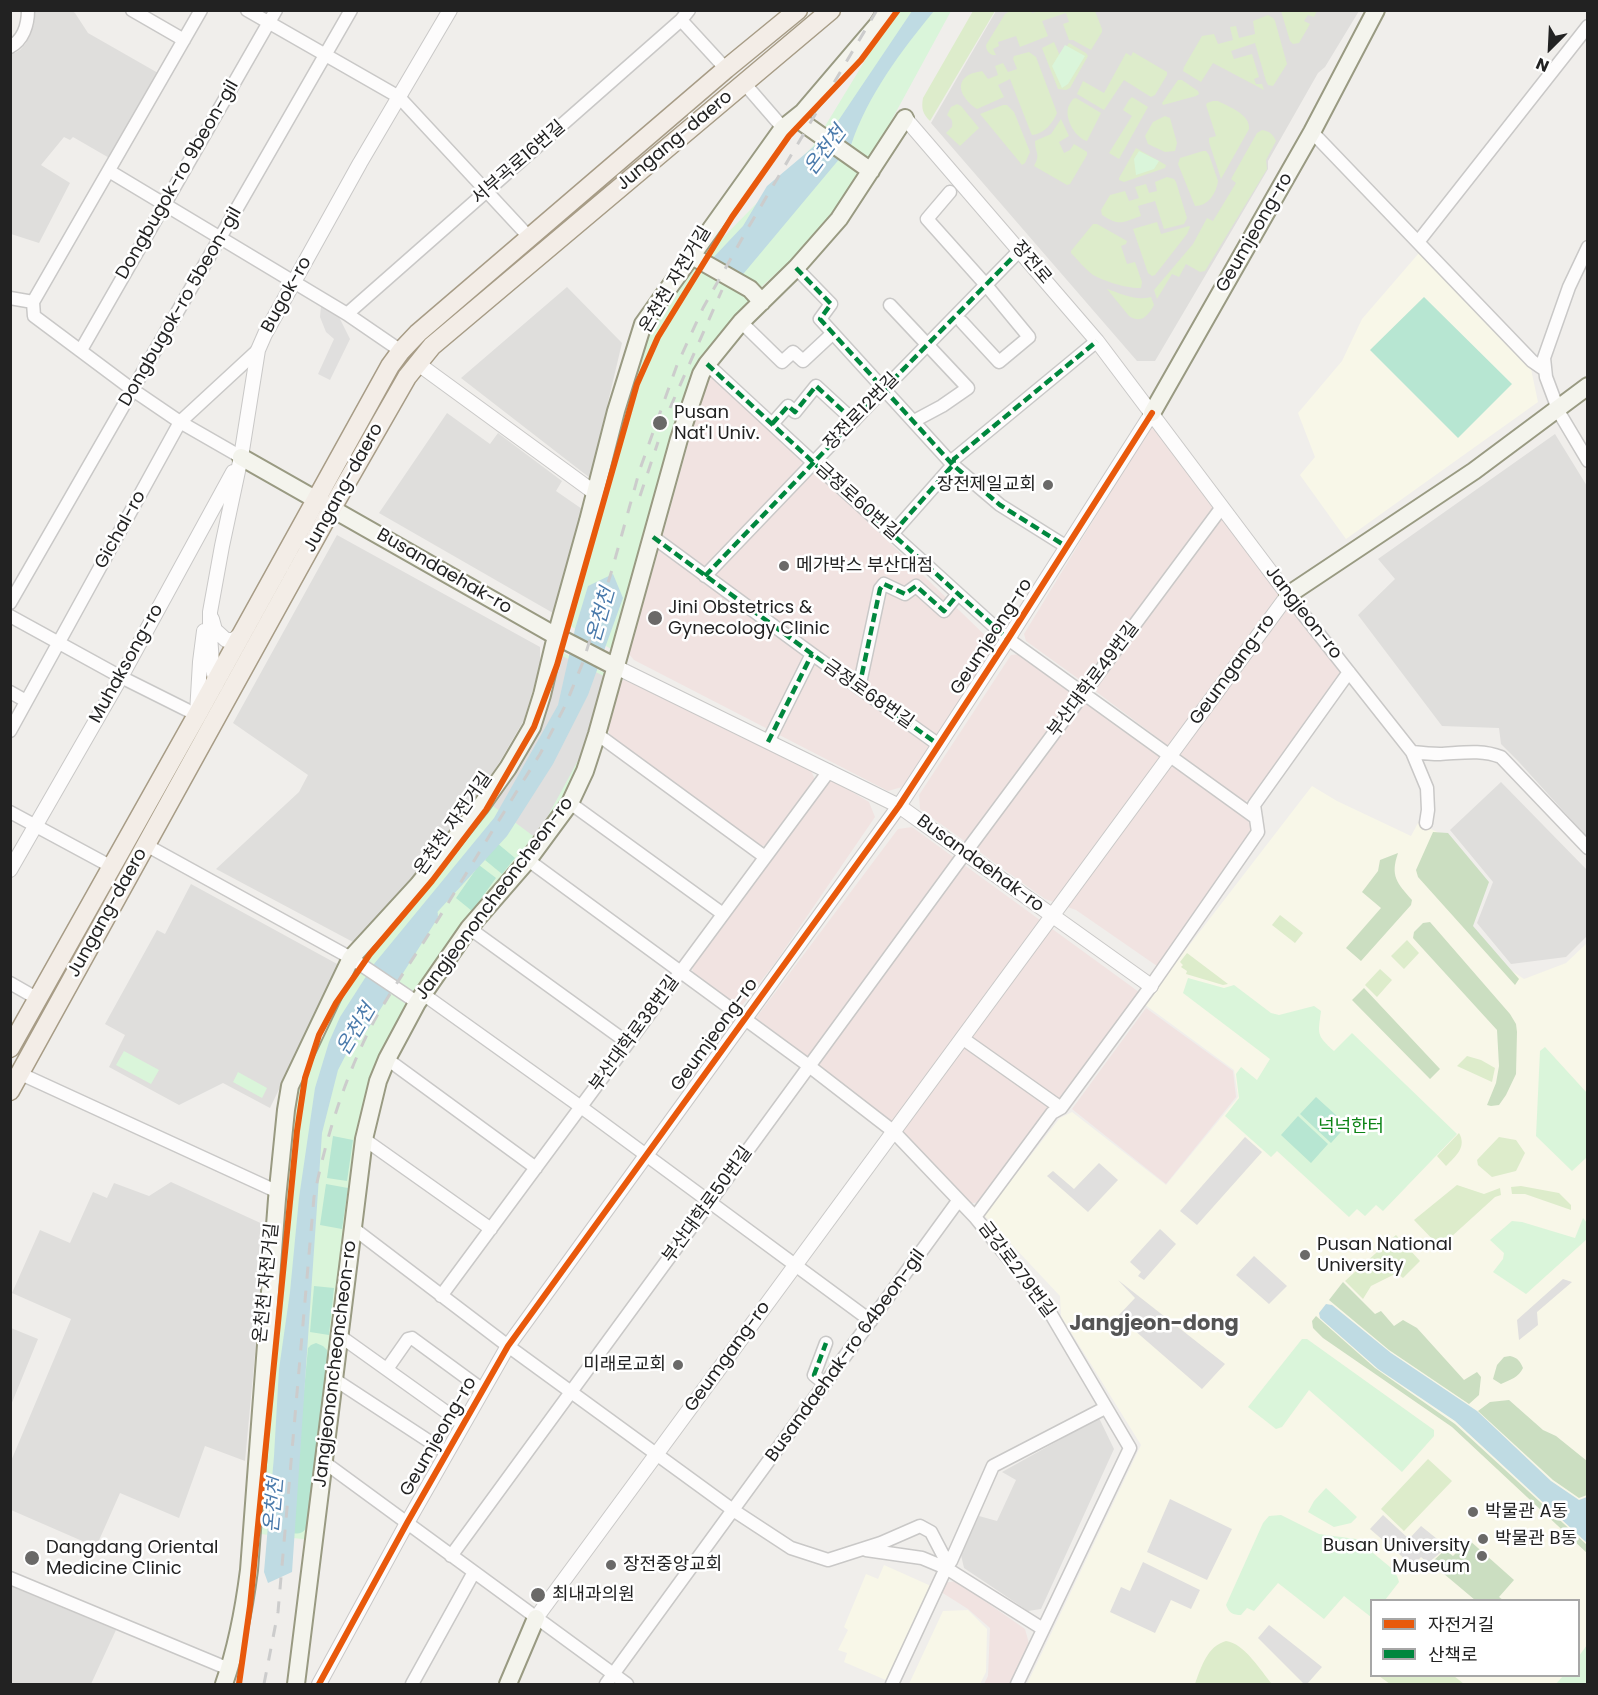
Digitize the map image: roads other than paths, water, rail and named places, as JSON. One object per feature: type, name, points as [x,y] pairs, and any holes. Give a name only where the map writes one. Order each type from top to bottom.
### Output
[{"type":"main road","name":"Jungang-daero","points":[[10,1091],[215,720],[324,504],[390,366],[418,333],[798,10]]},
{"type":"main road","name":"Jungang-daero","points":[[10,1048],[244,631],[417,363],[432,346],[831,10]]},
{"type":"main road","points":[[227,1677],[244,1609],[249,1570],[278,1192],[290,1086],[351,958],[418,885],[481,806],[508,768],[532,727],[616,411],[643,324],[695,258],[793,122],[878,24],[887,10]]},
{"type":"main road","name":"Geumjeong-ro","points":[[1152,413],[1312,132],[1376,10]]},
{"type":"main road","name":"Jangjeononcheoncheon-ro","points":[[296,1684],[364,1139],[375,1090],[387,1059],[417,999],[469,928],[528,860],[570,804],[585,771],[597,734],[680,439],[701,374],[741,322],[796,268],[839,219],[867,168],[905,118]]},
{"type":"main road","points":[[793,122],[867,168]]},
{"type":"main road","points":[[695,258],[750,289],[762,302]]},
{"type":"main road","name":"Geumgang-ro","points":[[1288,595],[1474,471],[1587,386]]},
{"type":"main road","name":"Busandaehak-ro","points":[[241,457],[556,636],[616,667]]},
{"type":"main road","name":"Geumgang-ro","points":[[508,1684],[536,1618]]},
{"type":"street","points":[[10,47],[18,42],[25,29],[28,10]]},
{"type":"street","points":[[132,10],[184,40]]},
{"type":"street","points":[[201,10],[33,302],[34,316],[133,390],[180,422],[241,457]]},
{"type":"street","points":[[247,10],[399,97],[529,237]]},
{"type":"street","name":"Dongbugok-ro 9beon-gil","points":[[81,350],[276,10]]},
{"type":"street","name":"Dongbugok-ro 5beon-gil","points":[[10,603],[351,10]]},
{"type":"street","name":"Bugok-ro","points":[[197,715],[204,632],[241,457],[258,350],[360,163],[450,10]]},
{"type":"street","points":[[685,15],[726,69]]},
{"type":"street","name":"서부곡로16번길","points":[[348,314],[685,15]]},
{"type":"street","points":[[1418,242],[1587,26]]},
{"type":"street","points":[[744,83],[793,122]]},
{"type":"street","name":"장전로","points":[[905,118],[1097,341],[1152,413]]},
{"type":"street","points":[[1312,132],[1532,361],[1545,370]]},
{"type":"street","points":[[109,171],[348,314],[401,351]]},
{"type":"street","points":[[950,192],[927,219],[1029,337],[999,362],[962,322]]},
{"type":"street","points":[[1587,247],[1569,287],[1544,358],[1546,377],[1557,409],[1587,461]]},
{"type":"street","name":"장전로12번길","points":[[705,576],[1020,250]]},
{"type":"street","points":[[796,268],[831,304],[820,320],[953,465],[1000,505],[1067,547]]},
{"type":"street","points":[[10,298],[33,302]]},
{"type":"street","points":[[890,304],[968,388],[942,406],[914,421]]},
{"type":"street","points":[[741,322],[782,362],[793,352],[803,361],[832,334]]},
{"type":"street","points":[[892,534],[953,465],[954,459],[1097,341]]},
{"type":"street","name":"Gichal-ro","points":[[10,731],[180,422],[258,350]]},
{"type":"street","points":[[417,363],[595,493]]},
{"type":"street","name":"금정로60번길","points":[[707,364],[1008,639],[1256,818]]},
{"type":"street","points":[[772,424],[788,406],[795,412],[816,386],[854,421]]},
{"type":"street","name":"Jangjeon-ro","points":[[1152,413],[1288,595],[1412,752],[1427,788],[1426,823]]},
{"type":"street","name":"Geumjeong-ro","points":[[319,1684],[508,1346],[899,806],[1152,413]]},
{"type":"street","name":"Muhaksong-ro","points":[[10,870],[121,676],[241,457]]},
{"type":"street","name":"부산대학로49번길","points":[[965,853],[1222,507]]},
{"type":"street","name":"금정로68번길","points":[[652,537],[939,745]]},
{"type":"street","points":[[859,688],[880,588],[884,584],[905,594],[916,586],[944,610],[958,594]]},
{"type":"street","name":"Geumgang-ro","points":[[536,1618],[1288,595]]},
{"type":"street","points":[[210,612],[215,630],[226,640],[233,640],[244,631]]},
{"type":"street","name":"Bugok-ro","points":[[210,612],[212,663],[216,682],[215,720]]},
{"type":"street","points":[[10,616],[197,715]]},
{"type":"street","points":[[768,742],[812,654]]},
{"type":"street","name":"Busandaehak-ro","points":[[616,667],[899,806],[1151,986]]},
{"type":"street","points":[[975,1217],[1052,1113],[1061,1108],[1151,986],[1258,832],[1254,805],[1349,672]]},
{"type":"street","points":[[10,692],[26,701]]},
{"type":"street","points":[[597,734],[765,857]]},
{"type":"street","points":[[1412,752],[1438,754],[1482,752],[1501,757],[1587,848]]},
{"type":"street","name":"부산대학로38번길","points":[[441,1296],[829,771]]},
{"type":"street","points":[[570,804],[723,914]]},
{"type":"street","points":[[10,812],[112,867]]},
{"type":"street","points":[[146,845],[351,958],[417,999],[581,1107],[871,1321]]},
{"type":"street","name":"부산대학로50번길","points":[[451,1556],[965,853]]},
{"type":"street","name":"금강로279번길","points":[[528,860],[809,1066],[892,1131],[975,1217],[1045,1304],[1130,1448],[1017,1684]]},
{"type":"street","points":[[469,928],[628,1043]]},
{"type":"street","points":[[10,982],[38,999]]},
{"type":"street","points":[[962,1038],[1061,1108]]},
{"type":"street","points":[[387,1059],[536,1168]]},
{"type":"street","points":[[21,1074],[278,1192]]},
{"type":"street","points":[[364,1139],[491,1229]]},
{"type":"street","name":"Busandaehak-ro 64beon-gil","points":[[610,1680],[958,1201]]},
{"type":"street","points":[[353,1228],[508,1346],[734,1510],[791,1548],[828,1560],[881,1543],[920,1526],[931,1532],[948,1565]]},
{"type":"street","points":[[340,1336],[464,1424]]},
{"type":"street","points":[[387,1369],[408,1339],[412,1338],[483,1390]]},
{"type":"street","points":[[825,1384],[813,1375],[826,1343]]},
{"type":"street","points":[[334,1378],[447,1453]]},
{"type":"street","points":[[892,1684],[993,1466],[1106,1408]]},
{"type":"street","points":[[324,1462],[536,1618],[610,1680],[627,1684]]},
{"type":"street","points":[[862,1550],[922,1558],[948,1565],[1043,1629]]},
{"type":"street","points":[[412,1684],[474,1572]]},
{"type":"street","points":[[10,1578],[227,1677]]},
{"type":"water","name":"온천천","points":[[912,11],[934,11],[886,74],[866,109],[851,145],[739,279],[711,260],[743,226],[767,186],[830,133]]},
{"type":"water","name":"온천천","points":[[613,574],[623,598],[588,695],[553,764],[507,836],[397,956],[338,1070],[322,1133],[292,1572],[268,1583],[264,1572],[279,1369],[290,1292],[299,1198],[315,1088],[329,1042],[340,1017],[374,964],[494,818],[558,705],[575,629],[588,586]]},
{"type":"water","points":[[1326,1304],[1332,1305],[1391,1353],[1477,1411],[1551,1481],[1579,1500],[1587,1497],[1587,1543],[1455,1421],[1378,1369],[1320,1318],[1319,1313]]},
{"type":"waterway","name":"온천천","points":[[356,1031],[429,915]]},
{"type":"railway","points":[[264,1684],[278,1612],[314,1197],[324,1152],[345,1085],[381,1008],[540,754],[566,704],[583,662],[640,469],[677,365],[703,308],[748,228],[877,10]]},
{"type":"railway","points":[[670,408],[722,290]]},
{"type":"railway","points":[[640,496],[658,442]]},
{"type":"place","name":"Pusan Nat'l Univ.","points":[[660,423]]},
{"type":"place","name":"장전제일교회","points":[[1048,485]]},
{"type":"place","name":"메가박스 부산대점","points":[[784,566]]},
{"type":"place","name":"Jini Obstetrics & Gynecology Clinic","points":[[655,618]]},
{"type":"place","name":"Pusan National University","points":[[1305,1255]]},
{"type":"place","name":"미래로교회","points":[[678,1365]]},
{"type":"place","name":"박물관 A동","points":[[1473,1512]]},
{"type":"place","name":"박물관 B동","points":[[1483,1539]]},
{"type":"place","name":"Busan University Museum","points":[[1482,1556]]},
{"type":"place","name":"Dangdang Oriental Medicine Clinic","points":[[32,1558]]},
{"type":"place","name":"장전중앙교회","points":[[611,1565]]},
{"type":"place","name":"최내과의원","points":[[538,1595]]},
{"type":"district","name":"Jangjeon-dong","points":[[1154,1325]]},
{"type":"park label","name":"넉넉한터","points":[[1351,1127]]}]
